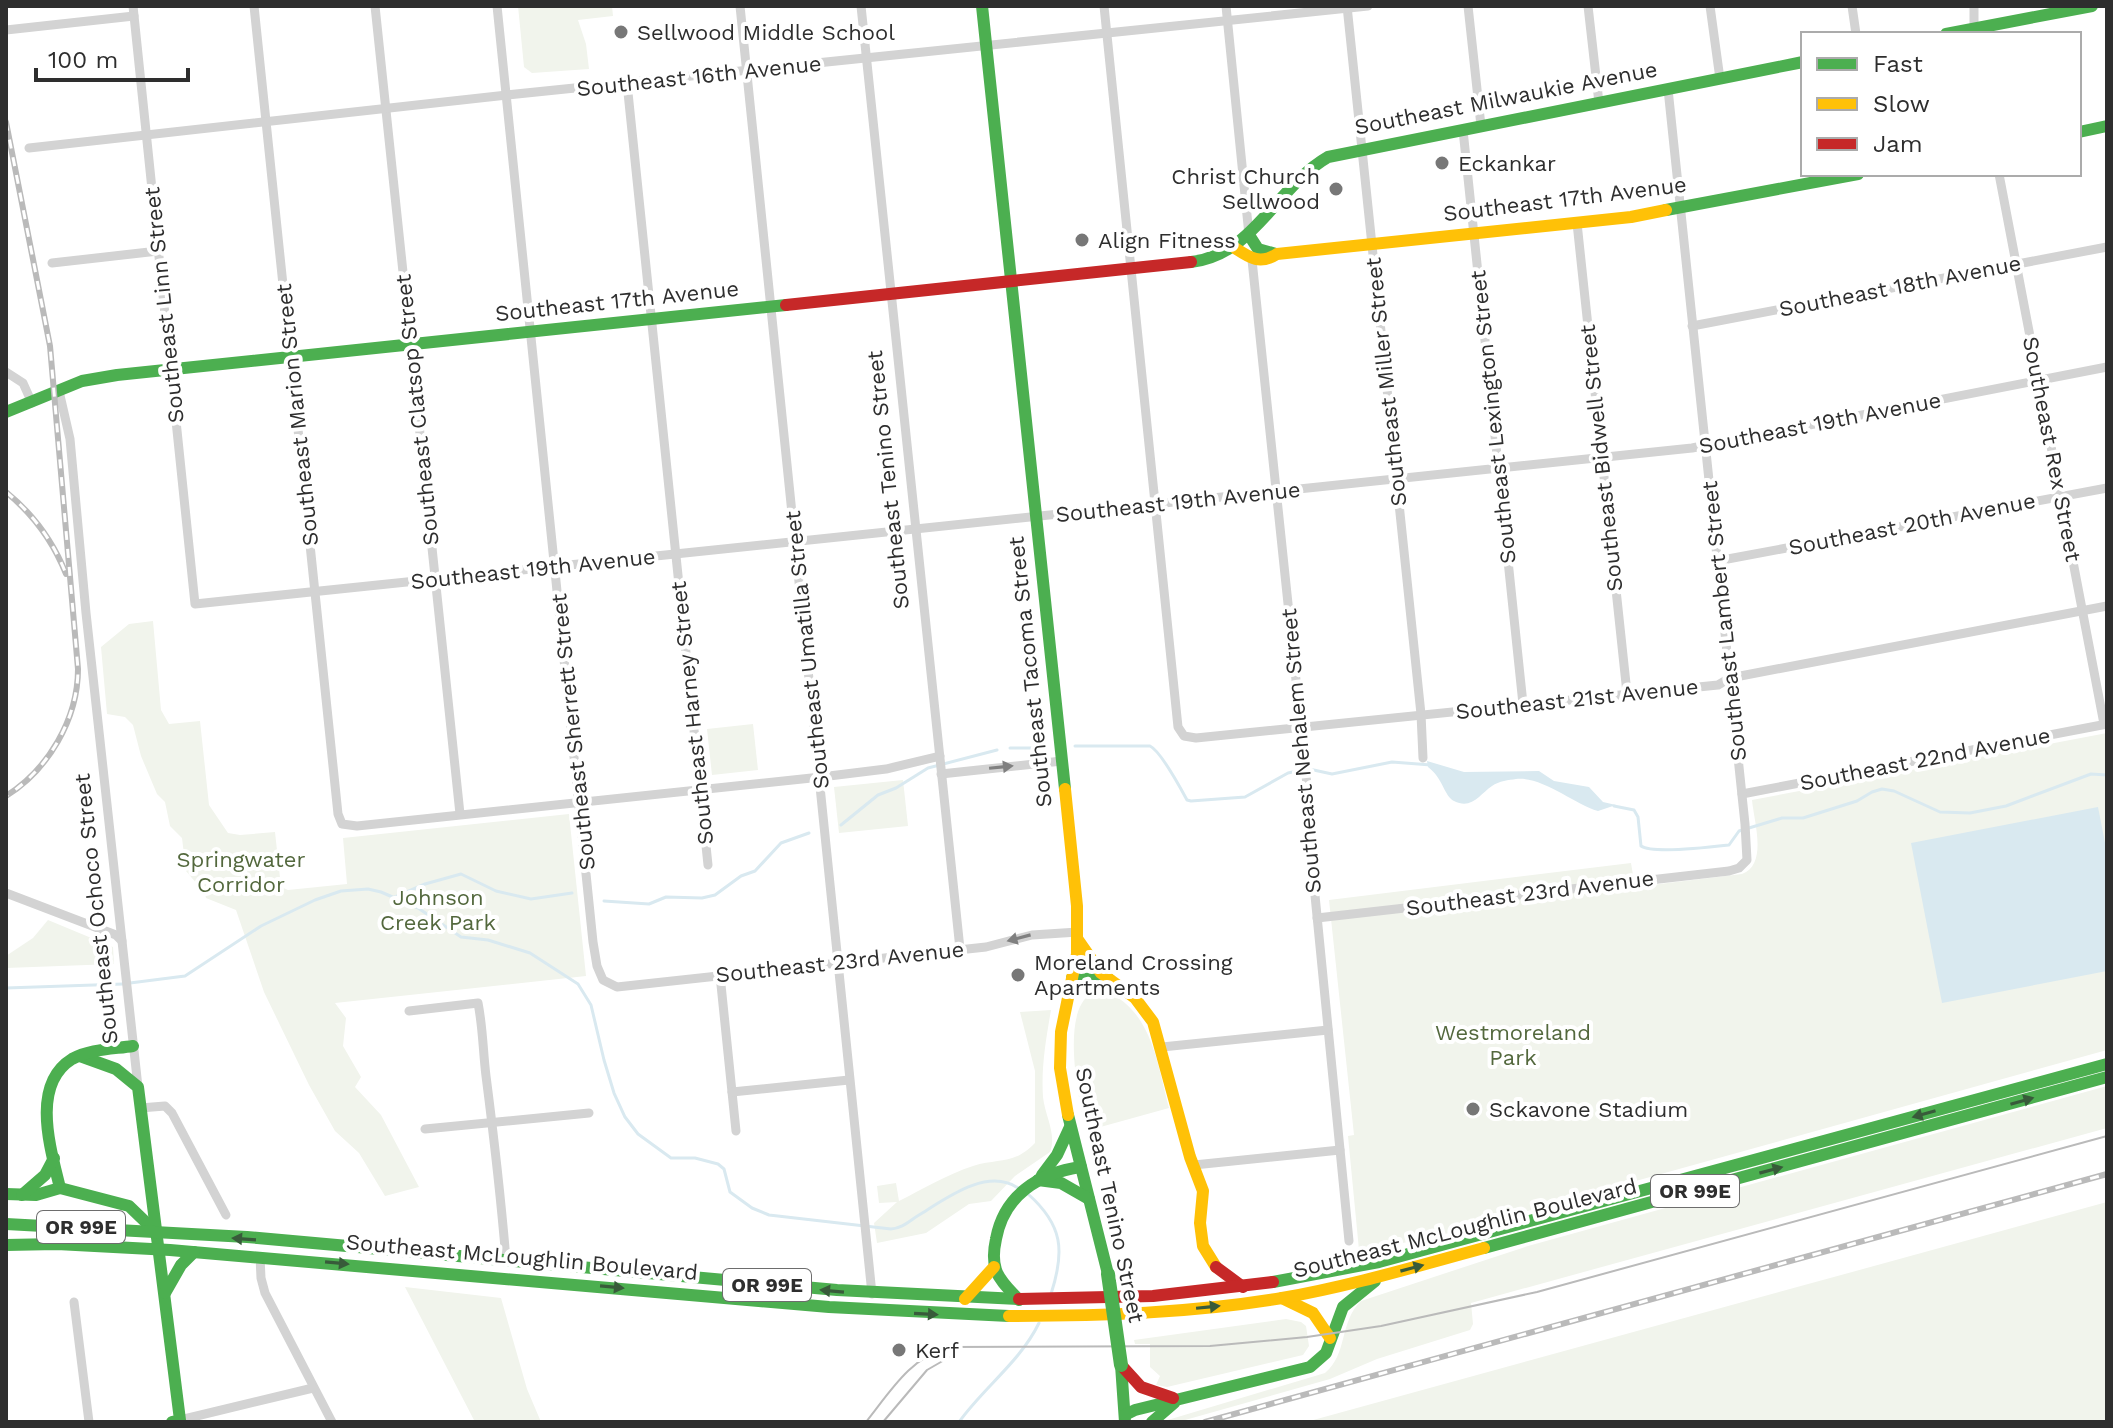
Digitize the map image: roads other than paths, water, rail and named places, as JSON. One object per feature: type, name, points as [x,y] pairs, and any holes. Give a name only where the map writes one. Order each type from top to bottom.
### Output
[{"type":"main road","name":"Southeast Tacoma Street","points":[[982,6],[1062,761],[1078,936],[1072,978]]},
{"type":"main road","points":[[1974,31],[2092,6]]},
{"type":"main road","name":"Southeast Milwaukie Avenue","points":[[1249,235],[1312,165],[1328,157],[1801,62]]},
{"type":"main road","points":[[2081,132],[2107,126]]},
{"type":"main road","name":"Southeast 17th Avenue","points":[[1252,260],[1269,259],[1277,254],[1577,223],[1680,208],[1848,176]]},
{"type":"main road","points":[[1249,235],[1258,249],[1277,254]]},
{"type":"main road","name":"Southeast 17th Avenue","points":[[6,412],[97,378],[1131,270],[1210,260],[1235,248],[1249,235]]},
{"type":"main road","points":[[1235,248],[1252,260]]},
{"type":"main road","points":[[1078,936],[1090,961],[1141,1002],[1153,1022],[1203,1197],[1200,1234],[1208,1257],[1216,1267],[1243,1287]]},
{"type":"main road","points":[[1072,978],[1110,980]]},
{"type":"main road","name":"Southeast Tenino Street","points":[[1072,978],[1059,1050],[1062,1090],[1108,1274],[1125,1418]]},
{"type":"main road","points":[[60,1188],[48,1092],[59,1069],[80,1056],[133,1046]]},
{"type":"main road","points":[[80,1056],[116,1069],[138,1087]]},
{"type":"main road","name":"Southeast McLoughlin Boulevard","points":[[6,1224],[156,1232],[506,1260],[872,1294],[1019,1300],[1154,1296],[1243,1287],[1347,1269],[1431,1249],[2107,1064]]},
{"type":"main road","name":"Southeast McLoughlin Boulevard","points":[[6,1245],[159,1249],[879,1311],[1014,1317],[1170,1311],[1282,1298],[1379,1277],[2107,1077]]},
{"type":"main road","name":"Southeast Ochoco Street","points":[[138,1087],[178,1421]]},
{"type":"main road","points":[[1038,1180],[1057,1155],[1070,1127]]},
{"type":"main road","points":[[22,1195],[45,1175],[54,1158]]},
{"type":"main road","points":[[1019,1300],[994,1267],[996,1233],[1002,1213],[1017,1193],[1038,1180],[1058,1169],[1081,1167]]},
{"type":"main road","points":[[1038,1180],[1061,1183],[1089,1199]]},
{"type":"main road","points":[[6,1194],[43,1194],[60,1188],[129,1206],[156,1232]]},
{"type":"main road","points":[[165,1293],[181,1265],[194,1252]]},
{"type":"main road","points":[[965,1299],[994,1267]]},
{"type":"main road","points":[[1125,1418],[1179,1400],[1310,1367],[1326,1353],[1343,1307],[1379,1277]]},
{"type":"main road","points":[[1282,1298],[1313,1313],[1330,1338]]},
{"type":"main road","points":[[1121,1365],[1147,1391],[1179,1400]]},
{"type":"main road","points":[[1152,1422],[1179,1400]]},
{"type":"street","name":"Southeast Marion Street","points":[[254,6],[338,814],[342,824],[357,826],[460,814]]},
{"type":"street","name":"Southeast Clatsop Street","points":[[375,6],[460,814]]},
{"type":"street","name":"Southeast Sherrett Street","points":[[497,6],[591,913],[597,966],[603,980]]},
{"type":"street","name":"Southeast Umatilla Street","points":[[740,6],[872,1294]]},
{"type":"street","name":"Southeast Tenino Street","points":[[861,6],[960,949]]},
{"type":"street","points":[[1104,6],[1156,504]]},
{"type":"street","points":[[1226,6],[1249,235]]},
{"type":"street","name":"Southeast 16th Avenue","points":[[29,148],[1368,6]]},
{"type":"street","points":[[1468,6],[1481,126]]},
{"type":"street","points":[[1588,6],[1599,103]]},
{"type":"street","points":[[1710,6],[1720,79]]},
{"type":"street","points":[[1852,6],[1856,32]]},
{"type":"street","points":[[1974,6],[1974,31]]},
{"type":"street","name":"Southeast Miller Street","points":[[1347,7],[1421,714],[1423,758]]},
{"type":"street","points":[[6,30],[133,11]]},
{"type":"street","name":"Southeast Linn Street","points":[[133,11],[195,604]]},
{"type":"street","name":"Southeast Harney Street","points":[[627,83],[708,865]]},
{"type":"street","name":"Southeast Lambert Street","points":[[1668,89],[1746,829],[1748,856],[1742,866]]},
{"type":"street","name":"Southeast Lexington Street","points":[[1463,130],[1523,704]]},
{"type":"street","name":"Southeast Rex Street","points":[[1999,176],[2106,724]]},
{"type":"street","name":"Southeast Bidwell Street","points":[[1577,223],[1627,693]]},
{"type":"street","name":"Southeast 18th Avenue","points":[[1692,326],[2107,247]]},
{"type":"street","points":[[52,263],[158,251]]},
{"type":"street","name":"Southeast Nehalem Street","points":[[1252,260],[1307,785],[1306,804],[1349,1241]]},
{"type":"street","name":"Southeast 19th Avenue","points":[[195,604],[1601,458],[1705,445],[2107,367]]},
{"type":"street","points":[[6,372],[23,383],[32,403]]},
{"type":"street","name":"Southeast Ochoco Street","points":[[59,391],[70,439],[138,1087]]},
{"type":"street","name":"Southeast 20th Avenue","points":[[1717,561],[2107,488]]},
{"type":"street","name":"Southeast 21st Avenue","points":[[1156,504],[1178,727],[1184,736],[1196,738],[1718,685],[1730,678],[2107,606]]},
{"type":"street","name":"Southeast 22nd Avenue","points":[[1742,794],[2106,724]]},
{"type":"street","points":[[460,814],[821,777],[886,769],[940,756]]},
{"type":"street","points":[[941,771],[1062,761]]},
{"type":"street","name":"Southeast 23rd Avenue","points":[[1317,918],[1729,871],[1742,866]]},
{"type":"street","points":[[6,893],[116,935],[122,941]]},
{"type":"street","name":"Southeast 23rd Avenue","points":[[603,980],[617,987],[986,947],[1032,935],[1078,936]]},
{"type":"street","points":[[720,975],[736,1131]]},
{"type":"street","points":[[409,1011],[478,1003],[484,1031],[506,1260]]},
{"type":"street","points":[[1162,1047],[1328,1030]]},
{"type":"street","points":[[732,1092],[849,1080]]},
{"type":"street","points":[[140,1108],[165,1106],[172,1113],[226,1215]]},
{"type":"street","points":[[425,1129],[589,1113]]},
{"type":"street","points":[[1194,1165],[1340,1150]]},
{"type":"street","points":[[260,1257],[265,1293],[332,1422]]},
{"type":"street","points":[[74,1302],[89,1422]]},
{"type":"street","points":[[178,1421],[313,1388]]},
{"type":"waterway","points":[[1075,746],[1150,746],[1164,762],[1187,800],[1191,801],[1245,797],[1288,773],[1302,770]]},
{"type":"waterway","points":[[1010,748],[1043,748]]},
{"type":"waterway","points":[[841,825],[878,795],[928,768],[997,750]]},
{"type":"waterway","points":[[1309,769],[1332,774],[1392,762],[1431,765]]},
{"type":"waterway","points":[[1614,806],[1634,810],[1638,817],[1641,846],[1657,850],[1683,849],[1729,845],[1739,831],[1782,818],[1803,818],[1857,801],[1882,789],[1894,791],[1940,812],[1970,813],[2006,806],[2091,774],[2107,775]]},
{"type":"waterway","points":[[604,901],[649,904],[666,897],[702,898],[715,895],[741,876],[755,871],[781,843],[809,833]]},
{"type":"waterway","points":[[395,897],[425,884],[461,874],[496,891],[531,899],[572,893]]},
{"type":"waterway","points":[[130,983],[185,976],[261,926],[315,900],[341,891],[368,889],[381,892],[418,908],[461,937],[488,940],[530,953],[578,984],[591,1005],[614,1093],[625,1117],[638,1134],[671,1158],[695,1158],[718,1164],[724,1169],[730,1192],[752,1208],[769,1215],[891,1229],[980,1183],[1006,1182],[1018,1188]]},
{"type":"waterway","points":[[6,988],[123,984]]},
{"type":"waterway","points":[[1028,1194],[1048,1217],[1058,1240],[1058,1265],[1051,1294]]},
{"type":"waterway","points":[[959,1422],[1022,1350],[1039,1323]]},
{"type":"tram line","points":[[866,1422],[912,1368],[948,1347],[1210,1346],[1381,1326],[1537,1292],[2107,1136]]},
{"type":"tram line","points":[[883,1422],[927,1370],[953,1355]]},
{"type":"railway","points":[[6,122],[50,346],[78,669],[73,706],[58,742],[35,772],[6,796]]},
{"type":"railway","points":[[6,492],[41,529],[66,574]]},
{"type":"railway","points":[[1205,1422],[2107,1174]]},
{"type":"place","name":"Sellwood Middle School","points":[[621,32]]},
{"type":"place","name":"Eckankar","points":[[1442,163]]},
{"type":"place","name":"Christ Church Sellwood","points":[[1336,189]]},
{"type":"place","name":"Align Fitness","points":[[1082,240]]},
{"type":"place","name":"Moreland Crossing Apartments","points":[[1018,975]]},
{"type":"place","name":"Sckavone Stadium","points":[[1473,1109]]},
{"type":"place","name":"Kerf","points":[[899,1350]]},
{"type":"park label","name":"Springwater Corridor","points":[[241,872]]},
{"type":"park label","name":"Johnson Creek Park","points":[[438,910]]},
{"type":"park label","name":"Westmoreland Park","points":[[1513,1044]]}]
